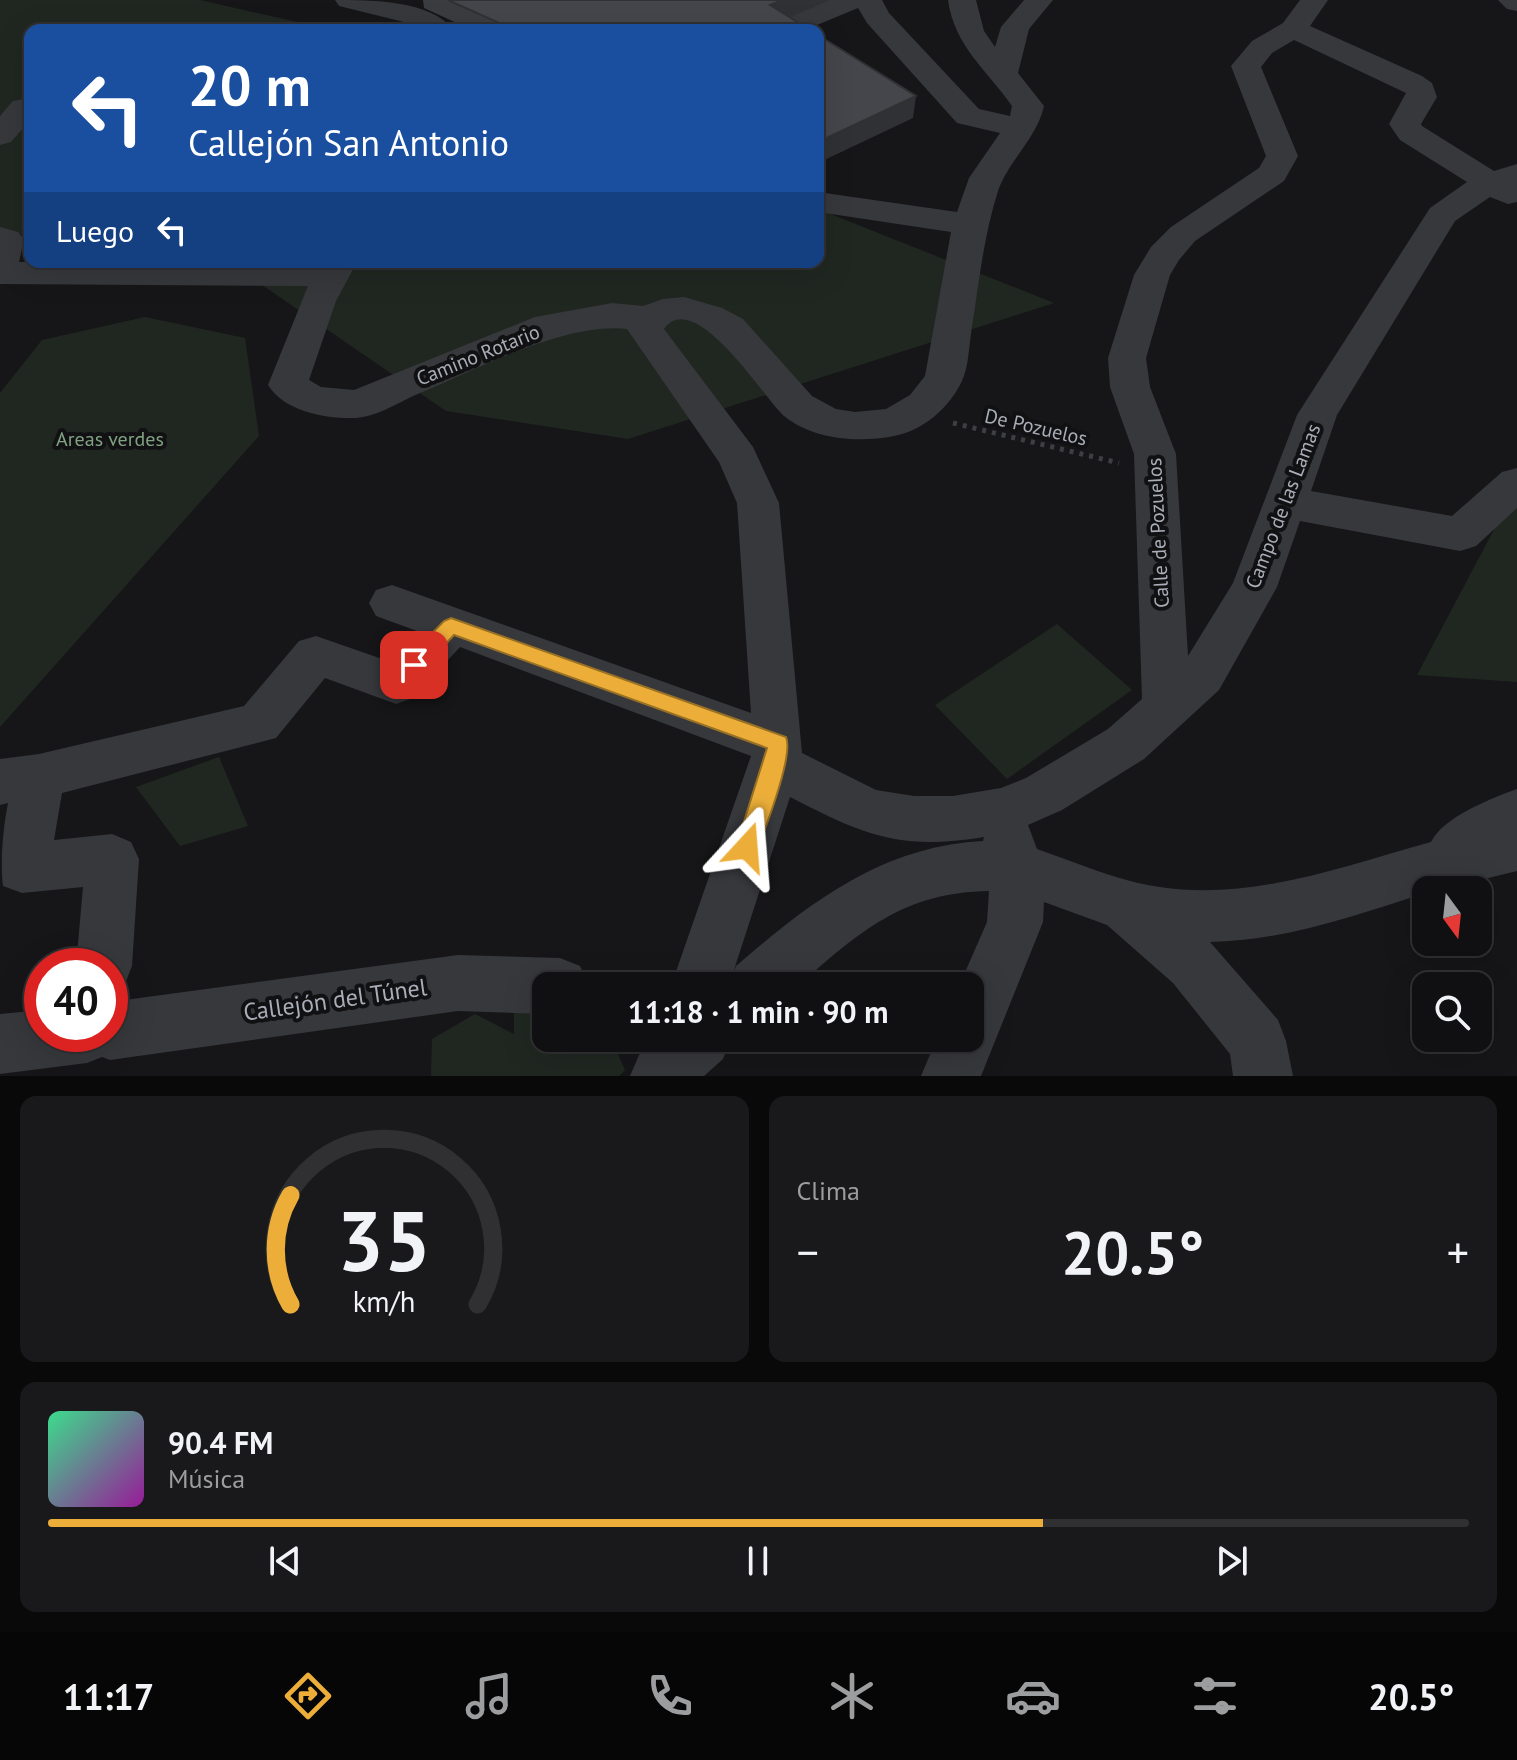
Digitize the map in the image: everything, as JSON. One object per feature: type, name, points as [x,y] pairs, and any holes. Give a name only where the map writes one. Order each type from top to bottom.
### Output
[{"type":"street","points":[[794,24],[853,0]]},
{"type":"street","points":[[868,0],[877,17],[968,116],[1019,128],[1028,106],[973,38],[958,4]]},
{"type":"street","points":[[1002,76],[1015,27],[1039,0]]},
{"type":"street","points":[[382,4],[426,24]]},
{"type":"street","points":[[1304,15],[1421,90],[1422,97],[1405,124],[1411,133],[1508,185]]},
{"type":"street","name":"Calle de Pozuelos","points":[[1167,705],[1156,472],[1151,443],[1130,387],[1127,358],[1152,275],[1164,255],[1183,234],[1272,174],[1282,156],[1246,66],[1262,47],[1304,15]]},
{"type":"street","points":[[899,87],[911,91],[940,86]]},
{"type":"street","points":[[0,135],[18,109]]},
{"type":"street","name":"Camino Rotario","points":[[336,268],[318,301],[288,385],[312,400],[357,404],[548,326],[612,315],[649,319],[663,311],[684,309],[730,328],[798,406],[826,421],[855,426],[895,422],[924,405],[944,379],[970,224],[986,178],[1019,128]]},
{"type":"street","name":"Campo de las Lamas","points":[[392,603],[776,754],[869,812],[914,819],[953,819],[1004,811],[1044,794],[1126,744],[1202,676],[1254,587],[1317,415],[1442,215],[1464,195],[1508,185]]},
{"type":"street","points":[[824,203],[970,224]]},
{"type":"street","points":[[0,238],[6,239],[0,270],[336,268]]},
{"type":"street","points":[[649,319],[645,330],[655,347],[678,372],[738,457],[758,503],[776,754],[705,972]]},
{"type":"street","points":[[1285,502],[1460,534],[1517,483]]},
{"type":"street","points":[[105,948],[112,859],[22,868],[19,779],[259,723],[316,655],[396,684],[451,626]]},
{"type":"street","points":[[984,996],[1015,922],[1017,894],[1004,811]]},
{"type":"street","points":[[1433,867],[1485,828],[1517,812]]},
{"type":"street","points":[[772,972],[837,915],[876,892],[921,874],[950,869],[1013,867],[1127,909],[1186,916],[1293,907],[1433,867],[1517,847]]},
{"type":"street","points":[[1127,909],[1193,964],[1257,1041],[1263,1076]]},
{"type":"street","name":"Callejón del Túnel","points":[[128,1029],[458,983],[532,985]]},
{"type":"street","points":[[0,1044],[24,1041]]},
{"type":"street","points":[[951,1076],[961,1052]]},
{"type":"path","name":"De Pozuelos","points":[[910,413],[1156,472]]},
{"type":"green space","points":[[0,0],[200,0],[306,24],[24,24],[24,235],[0,231]]},
{"type":"green space","points":[[824,211],[1054,303],[628,439],[446,411],[246,274],[212,268],[824,268]]},
{"type":"green space","name":"Areas verdes","points":[[145,317],[245,338],[259,436],[0,727],[0,393],[42,340]]},
{"type":"green space","points":[[1517,486],[1517,682],[1417,675]]},
{"type":"green space","points":[[1057,624],[1132,690],[1007,779],[935,705]]},
{"type":"green space","points":[[219,757],[248,826],[180,846],[136,787]]},
{"type":"green space","points":[[514,1001],[532,1001],[532,1052],[617,1052],[625,1070],[619,1076],[431,1076],[432,1039],[475,1014],[514,1034]]},
{"type":"building","points":[[448,0],[782,0],[770,5],[800,24],[502,24]]},
{"type":"building","points":[[824,39],[916,96],[824,139]]},
{"type":"route","points":[[414,665],[451,626],[778,744],[775,764],[747,847]]}]
